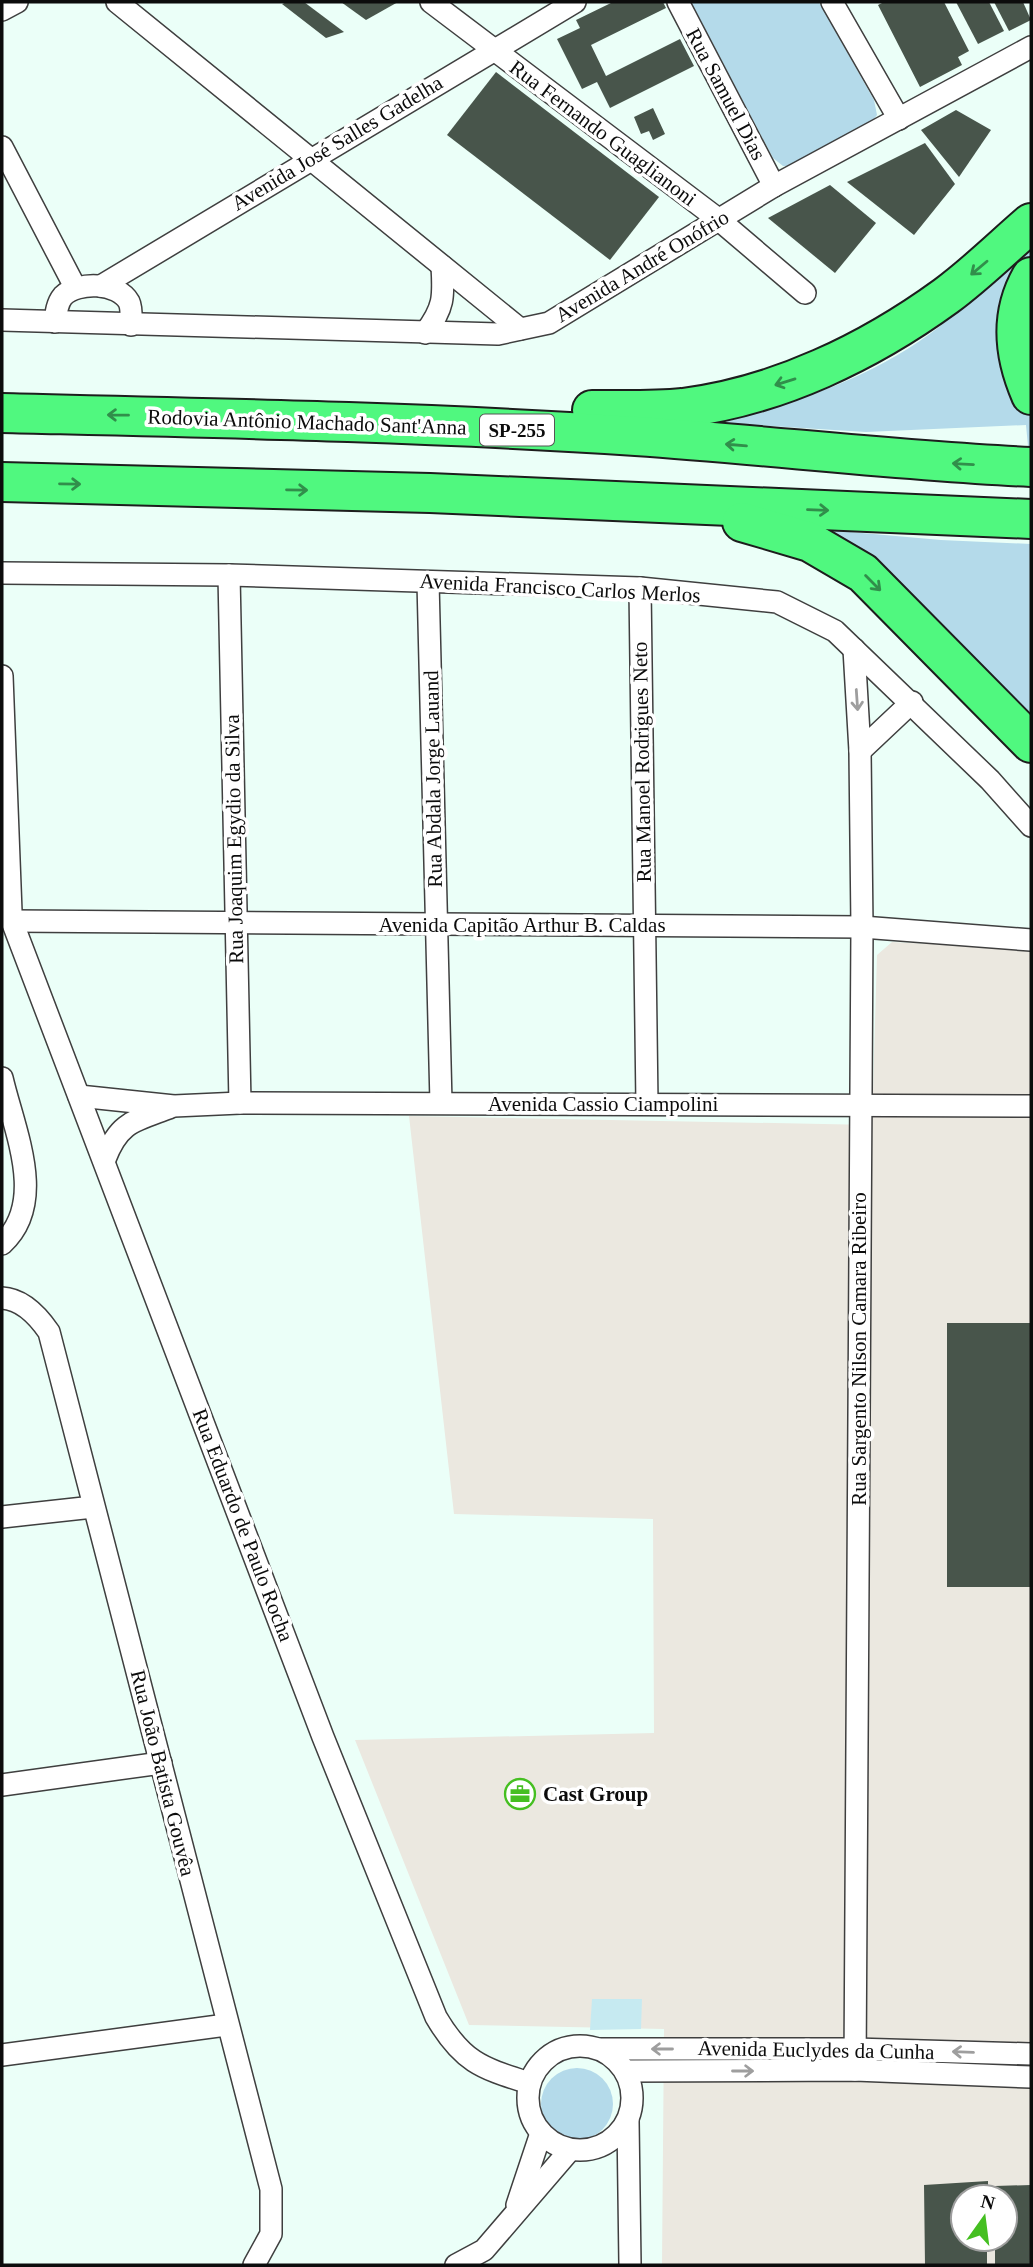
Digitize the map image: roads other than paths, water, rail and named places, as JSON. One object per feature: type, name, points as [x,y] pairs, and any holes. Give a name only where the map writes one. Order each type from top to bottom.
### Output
[{"type":"highway","points":[[295,420],[683,408],[737,397],[814,373],[889,334],[947,295],[1031,223]]},
{"type":"highway","points":[[1031,278],[1024,291],[1014,330],[1019,368],[1031,395]]},
{"type":"highway","name":"Rodovia Antônio Machado Sant'Anna","points":[[2,412],[295,420],[637,436],[916,462],[1031,467]]},
{"type":"highway","points":[[2,482],[552,499],[1031,519]]},
{"type":"highway","points":[[552,499],[754,523],[810,542],[863,573],[1031,743]]},
{"type":"street","points":[[2,10],[17,2]]},
{"type":"street","points":[[117,2],[520,329]]},
{"type":"street","name":"Rua Fernando Guaglianoni","points":[[431,2],[718,219],[805,293]]},
{"type":"street","name":"Avenida José Salles Gadelha","points":[[113,285],[309,159],[493,50],[542,10],[575,2]]},
{"type":"street","name":"Rua Samuel Dias","points":[[678,2],[774,186]]},
{"type":"street","points":[[832,2],[899,120]]},
{"type":"street","name":"Avenida André Onófrio","points":[[2,320],[498,334],[549,323],[774,186],[1031,47]]},
{"type":"street","points":[[2,147],[75,287]]},
{"type":"street","points":[[425,333],[439,314],[444,294],[442,266]]},
{"type":"street","points":[[55,322],[62,297],[75,287],[113,285],[130,303],[131,325]]},
{"type":"street","name":"Avenida Francisco Carlos Merlos","points":[[2,573],[229,575],[640,588],[777,602],[835,631],[912,702],[990,780],[1031,826]]},
{"type":"street","name":"Rua Joaquim Egydio da Silva","points":[[229,575],[240,1103]]},
{"type":"street","name":"Rua Abdala Jorge Lauand","points":[[428,582],[441,1103]]},
{"type":"street","name":"Rua Manoel Rodrigues Neto","points":[[640,588],[647,1104]]},
{"type":"street","name":"Rua Sargento Nilson Camara Ribeiro","points":[[854,649],[860,751],[862,927],[855,2070]]},
{"type":"street","points":[[2,676],[12,921]]},
{"type":"street","points":[[860,751],[912,702]]},
{"type":"street","name":"Rua Eduardo de Paulo Rocha","points":[[2,895],[105,1159],[323,1737],[436,2017],[455,2045],[481,2067],[529,2083]]},
{"type":"street","name":"Avenida Capitão Arthur B. Caldas","points":[[12,921],[862,927],[1031,940]]},
{"type":"street","points":[[1005,937],[1031,931]]},
{"type":"street","points":[[2,1079],[27,1179],[14,1233],[2,1244]]},
{"type":"street","points":[[79,1096],[174,1106]]},
{"type":"street","name":"Avenida Cassio Ciampolini","points":[[174,1106],[240,1103],[1031,1105]]},
{"type":"street","points":[[105,1159],[113,1136],[133,1121],[174,1106]]},
{"type":"street","name":"Rua João Batista Gouvêa","points":[[6,1298],[31,1310],[49,1332],[226,2025],[271,2189],[271,2234],[255,2264]]},
{"type":"street","points":[[2,1517],[93,1507]]},
{"type":"street","points":[[2,1785],[161,1763]]},
{"type":"street","points":[[2,2054],[226,2025]]},
{"type":"street","points":[[628,2121],[618,2135],[604,2145],[588,2150],[570,2150],[554,2144],[541,2133],[531,2118],[527,2101],[529,2083],[537,2068],[549,2055],[565,2048],[583,2046],[600,2049],[614,2058],[626,2071],[632,2087],[633,2104],[628,2121],[630,2265]]},
{"type":"street","name":"Avenida Euclydes da Cunha","points":[[600,2049],[855,2049],[1031,2054]]},
{"type":"street","name":"Avenida Euclydes da Cunha","points":[[626,2071],[855,2070],[1031,2077]]},
{"type":"street","points":[[513,2217],[541,2133]]},
{"type":"street","points":[[604,2145],[629,2175]]},
{"type":"street","points":[[456,2265],[484,2250],[570,2150]]},
{"type":"place","name":"Cast Group","points":[[520,1794]]}]
